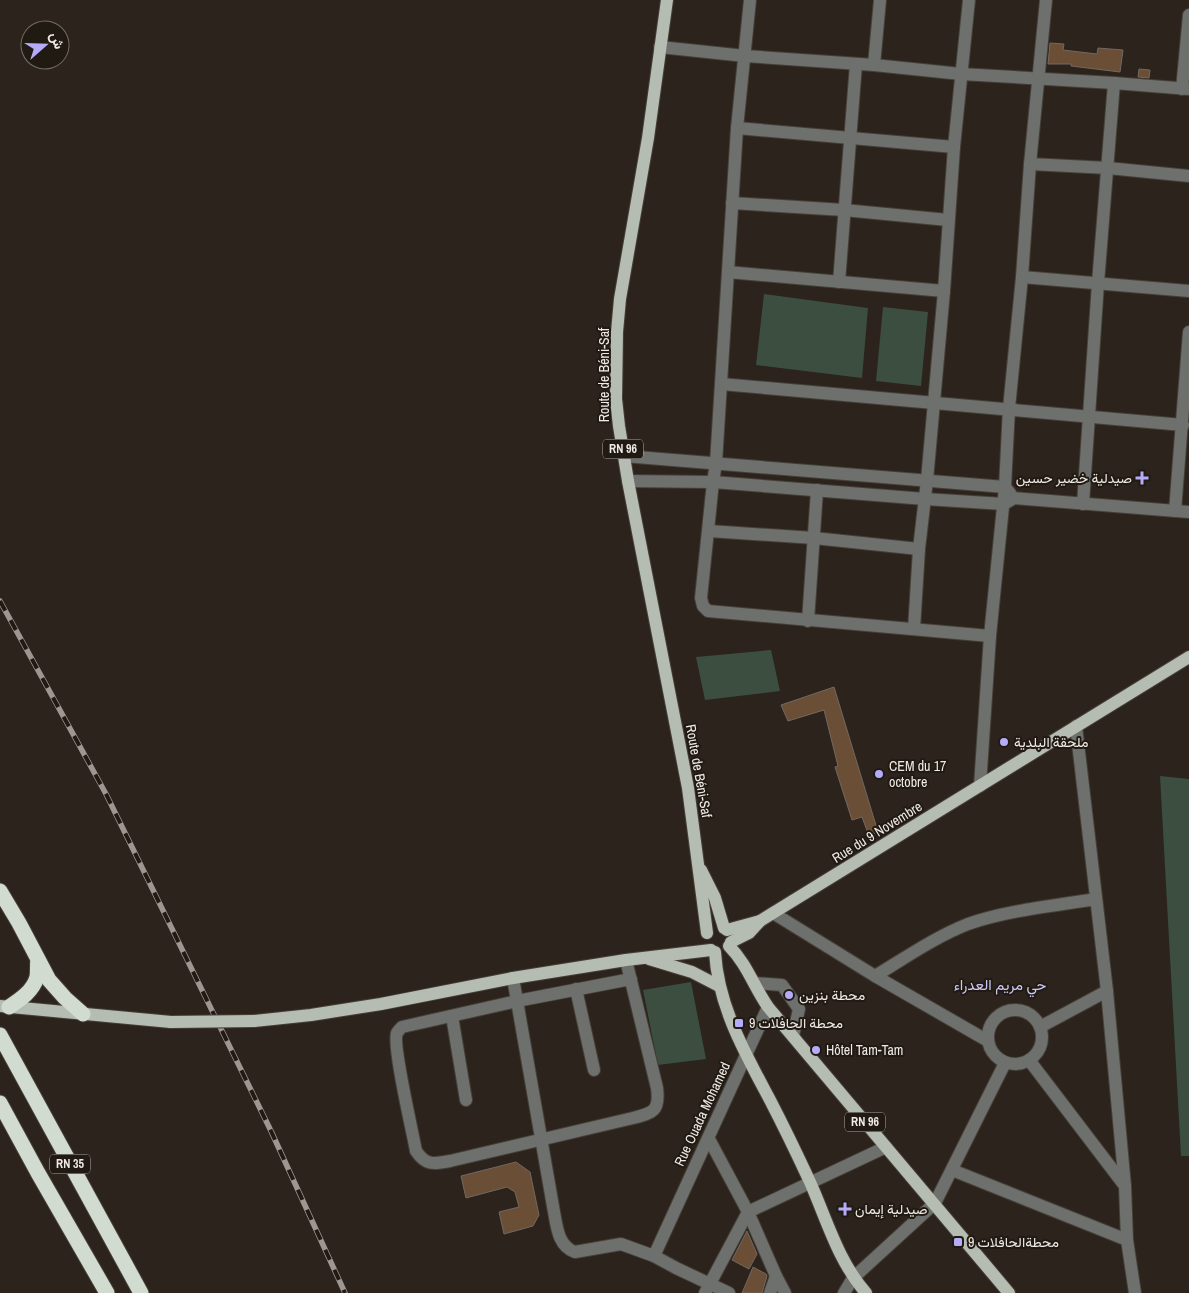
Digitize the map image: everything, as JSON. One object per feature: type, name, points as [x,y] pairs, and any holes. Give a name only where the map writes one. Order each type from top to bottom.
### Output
[{"type":"highway","points":[[0,891],[49,980],[83,1014]]},
{"type":"highway","points":[[3,1006],[27,994],[37,976],[38,960]]},
{"type":"highway","name":"RN 35","points":[[0,1035],[141,1293]]},
{"type":"highway","name":"RN 35","points":[[0,1103],[107,1293]]},
{"type":"main road","name":"Route de Béni-Saf","points":[[667,0],[648,138],[620,299],[617,332],[616,399],[628,481],[688,788],[699,866]]},
{"type":"main road","name":"Route de Béni-Saf","points":[[663,30],[671,0]]},
{"type":"main road","name":"Rue du 9 Novembre","points":[[728,936],[760,921],[1189,657]]},
{"type":"main road","name":"RN 96","points":[[699,866],[707,934]]},
{"type":"main road","name":"RN 96","points":[[699,866],[715,898],[728,936],[768,1007],[1009,1293]]},
{"type":"main road","points":[[3,1006],[171,1022],[254,1021],[311,1015],[381,1004],[513,978],[626,960],[680,953],[723,951],[728,936],[716,927],[680,953]]},
{"type":"main road","points":[[707,934],[706,944],[713,951],[719,986],[733,1026],[810,1184],[837,1249],[853,1278],[866,1293]]},
{"type":"main road","points":[[644,958],[692,972],[719,986]]},
{"type":"street","points":[[750,0],[737,128],[716,463],[712,482],[709,531],[701,598],[702,606],[708,611],[990,636]]},
{"type":"street","points":[[874,65],[880,0]]},
{"type":"street","points":[[914,629],[919,549],[944,291],[954,147],[969,0]]},
{"type":"street","points":[[980,786],[990,636],[1009,501],[1005,487],[1009,408],[1046,0]]},
{"type":"street","points":[[660,47],[961,74],[1186,89],[1189,15]]},
{"type":"street","points":[[839,282],[856,64]]},
{"type":"street","points":[[1083,504],[1114,83]]},
{"type":"street","points":[[737,128],[954,147]]},
{"type":"street","points":[[1030,164],[1108,168],[1189,176]]},
{"type":"street","points":[[732,203],[844,210],[948,220]]},
{"type":"street","points":[[728,272],[944,291]]},
{"type":"street","points":[[1022,277],[1189,291]]},
{"type":"street","points":[[1175,511],[1187,390],[1189,332]]},
{"type":"street","points":[[721,384],[934,404],[1009,408],[1183,425]]},
{"type":"street","points":[[624,456],[1005,487]]},
{"type":"street","points":[[628,481],[712,482],[925,499],[1083,504],[1189,512]]},
{"type":"street","points":[[808,621],[817,490]]},
{"type":"street","points":[[709,531],[814,538],[919,549]]},
{"type":"street","points":[[1076,726],[1107,991],[1125,1186],[1127,1240],[1135,1293]]},
{"type":"street","points":[[875,976],[938,937],[990,917],[1096,898]]},
{"type":"street","points":[[773,913],[875,976],[988,1041]]},
{"type":"street","points":[[626,960],[631,980],[657,1088],[658,1100],[656,1108],[648,1114],[633,1118],[438,1163],[426,1163],[421,1159],[416,1151],[399,1066],[396,1034],[402,1027],[517,1001],[631,980]]},
{"type":"street","points":[[513,978],[554,1212],[558,1233],[563,1245],[575,1252],[621,1244],[654,1256],[707,1288],[729,1293]]},
{"type":"street","points":[[754,983],[782,985],[799,1009],[792,1036]]},
{"type":"street","points":[[576,989],[594,1070]]},
{"type":"street","points":[[1040,1027],[1107,991]]},
{"type":"street","name":"Rue Ouada Mohamed","points":[[654,1256],[768,1007]]},
{"type":"street","points":[[1012,1009],[1030,1013],[1040,1027],[1042,1036],[1041,1046],[1029,1060],[1013,1064],[1005,1063],[994,1054],[988,1041],[987,1032],[996,1016],[1012,1009]]},
{"type":"street","points":[[452,1016],[466,1100]]},
{"type":"street","points":[[1029,1060],[1125,1186]]},
{"type":"street","points":[[844,1293],[853,1278],[935,1203],[1005,1063]]},
{"type":"street","points":[[709,1139],[748,1212],[785,1293]]},
{"type":"street","points":[[707,1288],[748,1212],[886,1147]]},
{"type":"street","points":[[952,1170],[1127,1240]]},
{"type":"street","points":[[770,1293],[776,1276]]},
{"type":"green space","points":[[764,294],[868,308],[862,378],[756,365]]},
{"type":"green space","points":[[883,307],[928,312],[921,386],[876,381]]},
{"type":"green space","points":[[771,650],[780,691],[705,700],[696,657]]},
{"type":"green space","points":[[1160,776],[1189,779],[1189,1156],[1181,1156]]},
{"type":"green space","points":[[691,982],[706,1059],[658,1065],[643,990]]},
{"type":"building","points":[[1050,43],[1064,44],[1063,50],[1097,54],[1098,48],[1123,50],[1120,72],[1071,66],[1071,64],[1048,64]]},
{"type":"building","points":[[1139,69],[1150,70],[1149,78],[1138,77]]},
{"type":"building","points":[[834,687],[878,832],[869,836],[862,817],[852,820],[835,767],[838,766],[824,710],[788,721],[781,705]]},
{"type":"building","points":[[516,1162],[530,1172],[539,1215],[533,1226],[504,1234],[499,1212],[519,1207],[515,1192],[507,1187],[466,1198],[461,1176]]},
{"type":"building","points":[[747,1231],[757,1254],[749,1269],[732,1260]]},
{"type":"building","points":[[753,1267],[767,1276],[762,1293],[742,1293]]},
{"type":"railway","points":[[0,601],[106,794],[271,1131],[345,1293]]},
{"type":"place","name":"صيدلية خضير حسين","points":[[1142,478]]},
{"type":"place","name":"ملحقة البلدية","points":[[1004,742]]},
{"type":"place","name":"CEM du 17 octobre","points":[[879,774]]},
{"type":"place","name":"محطة بنزين","points":[[789,995]]},
{"type":"place","name":"محطة الحافلات 9","points":[[739,1023]]},
{"type":"place","name":"Hôtel Tam-Tam","points":[[816,1050]]},
{"type":"place","name":"صيدلية إيمان","points":[[845,1209]]},
{"type":"place","name":"محطةالحافلات 9","points":[[958,1242]]},
{"type":"district","name":"حي مريم العدراء","points":[[1000,984]]}]
